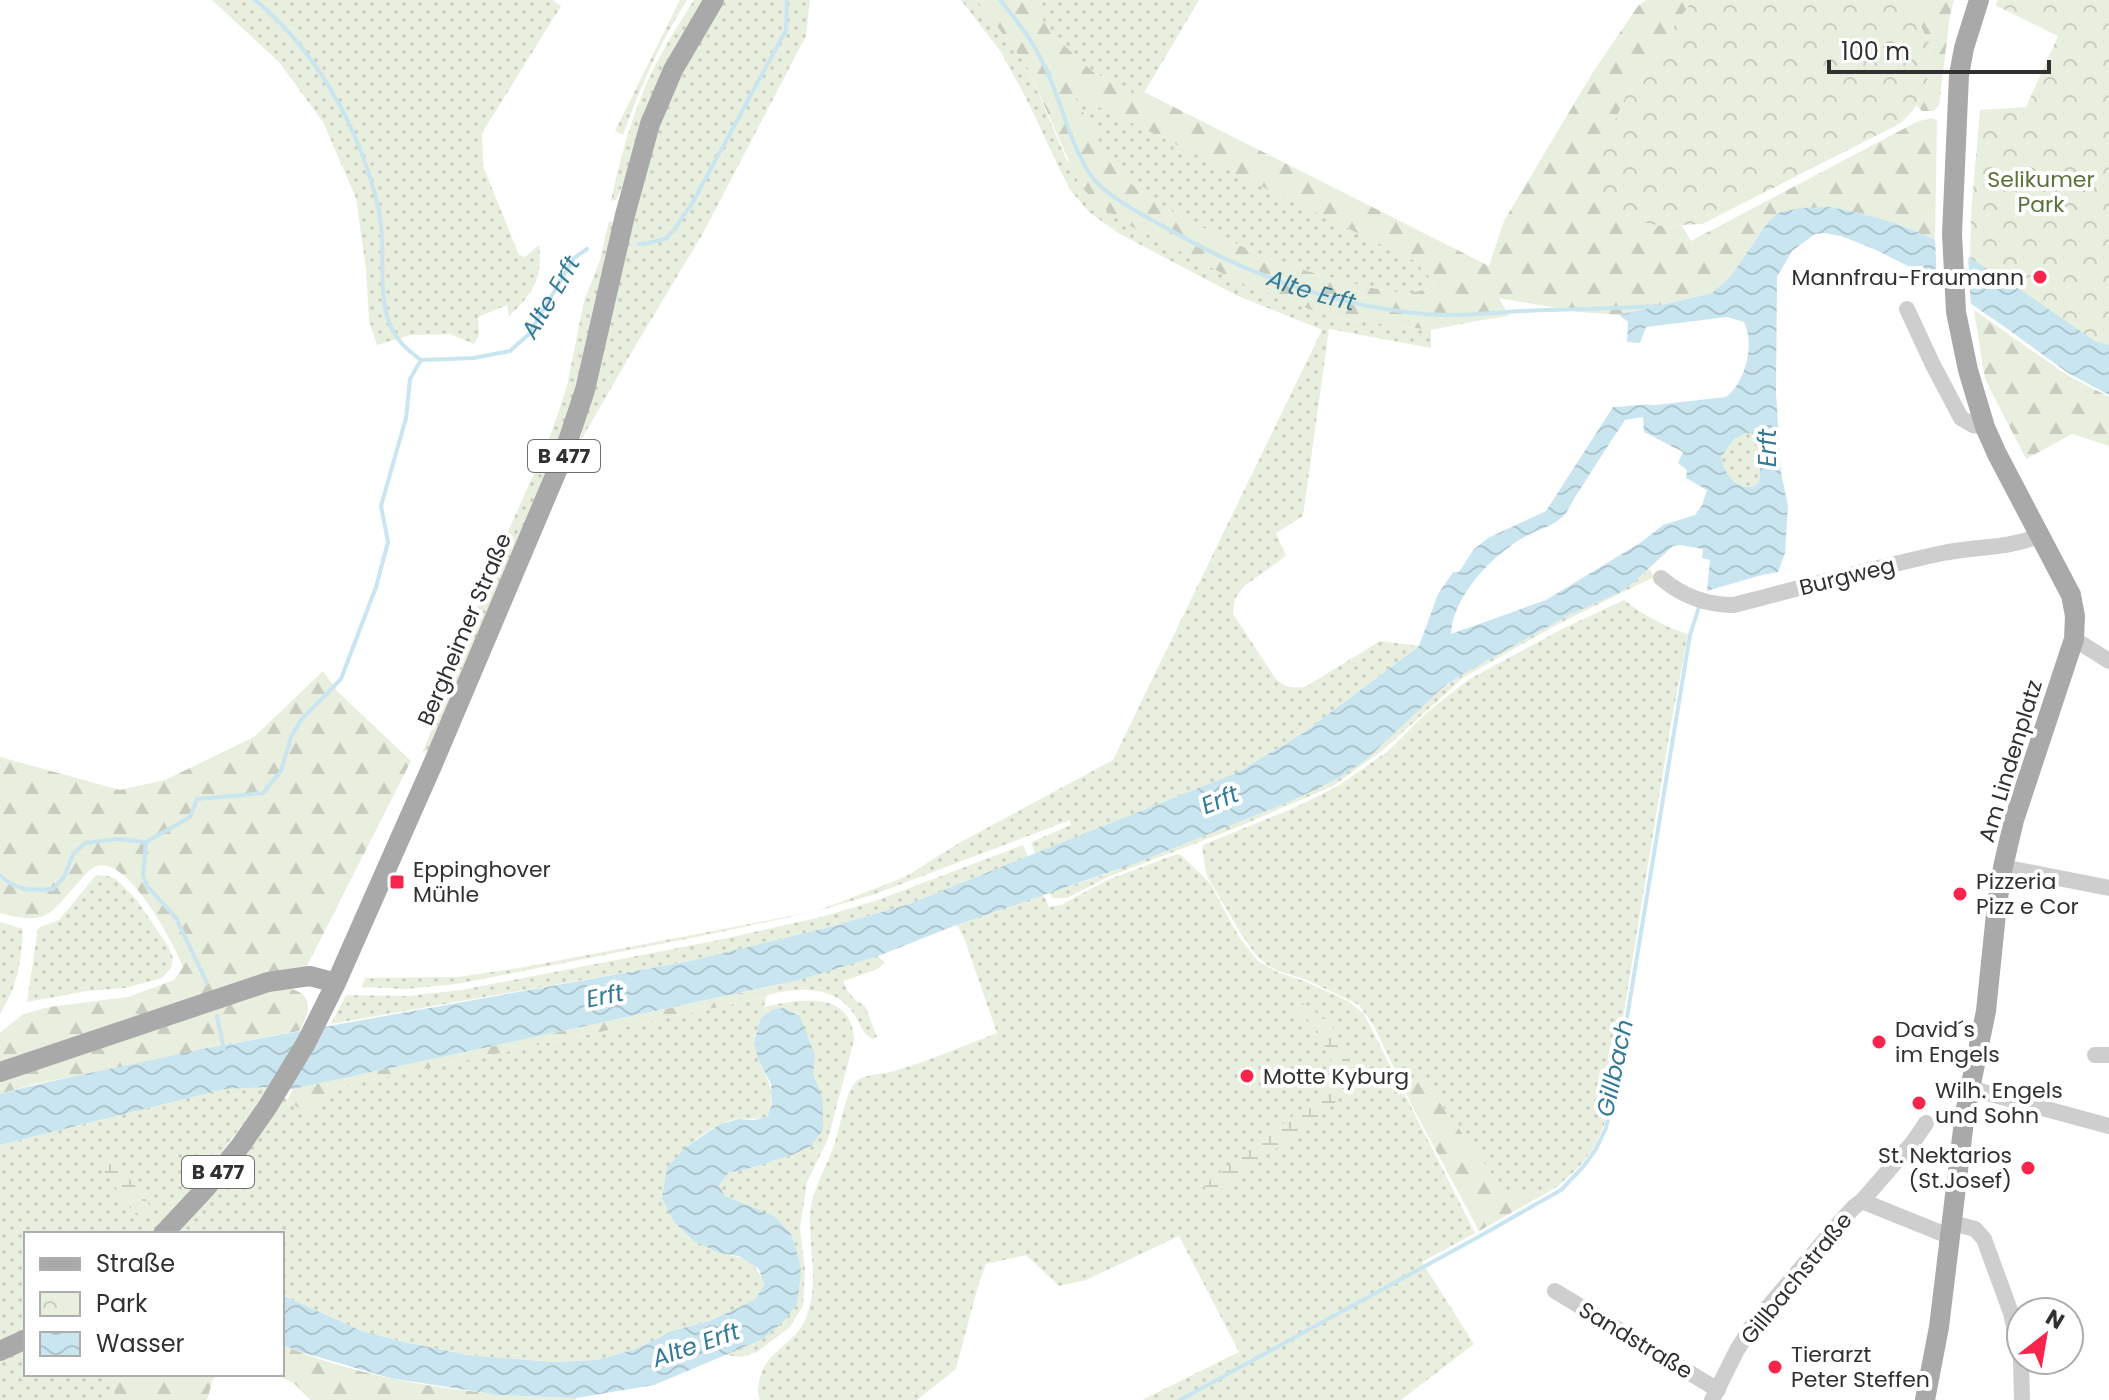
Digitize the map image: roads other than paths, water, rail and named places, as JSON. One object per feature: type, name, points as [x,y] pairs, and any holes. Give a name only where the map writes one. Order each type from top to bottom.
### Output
[{"type":"main road","name":"Bergheimer Straße","points":[[165,1232],[215,1177],[268,1106],[336,983],[562,459],[585,390],[650,124],[673,70],[714,0]]},
{"type":"main road","points":[[1979,0],[1959,75],[1952,234],[1956,312],[1968,370],[1985,427],[2071,595],[2075,616],[2074,639]]},
{"type":"main road","name":"Am Lindenplatz","points":[[1925,1400],[1939,1327],[1969,1088],[1986,1011],[2003,867],[2018,806],[2074,639]]},
{"type":"main road","points":[[0,1072],[268,982],[310,976],[336,983]]},
{"type":"main road","points":[[0,1351],[24,1340]]},
{"type":"street","points":[[1907,309],[1961,418],[1985,427]]},
{"type":"street","name":"Burgweg","points":[[1661,578],[1694,598],[1716,605],[1734,605],[1961,549],[2013,544],[2040,535]]},
{"type":"street","points":[[2074,639],[2109,661]]},
{"type":"street","points":[[2003,867],[2109,888]]},
{"type":"street","points":[[1969,1088],[2109,1126]]},
{"type":"street","name":"Gillbachstraße","points":[[1717,1396],[1737,1350],[1752,1326],[1914,1141],[1926,1123]]},
{"type":"street","name":"Gillbachstraße","points":[[1862,1201],[1952,1230],[1975,1229],[1984,1239],[2005,1297]]},
{"type":"street","name":"Sandstraße","points":[[1555,1291],[1717,1396]]},
{"type":"street","name":"Gillbachstraße","points":[[2021,1376],[2022,1400]]},
{"type":"water","name":"Erft","points":[[1830,207],[1885,220],[1929,237],[1978,263],[2095,341],[2109,345],[2109,395],[2068,373],[1936,280],[1841,236],[1815,234],[1792,251],[1777,277],[1776,392],[1781,473],[1788,505],[1785,553],[1778,572],[1707,591],[1710,560],[1702,558],[1703,549],[1673,546],[1619,593],[1569,615],[1461,675],[1441,689],[1367,759],[1337,779],[1289,802],[1136,863],[954,926],[878,956],[799,980],[293,1089],[225,1089],[0,1145],[0,1094],[196,1050],[690,961],[833,926],[909,904],[1238,772],[1303,733],[1419,646],[1438,594],[1453,572],[1459,572],[1474,549],[1488,538],[1546,511],[1613,407],[1726,397],[1733,390],[1747,362],[1749,340],[1744,322],[1727,317],[1646,327],[1640,343],[1627,342],[1628,322],[1619,315],[1712,293],[1730,277],[1768,222],[1780,212]],"holes":[[[1643,417],[1644,432],[1683,452],[1678,463],[1687,470],[1686,478],[1707,490],[1695,515],[1663,525],[1640,543],[1546,600],[1451,634],[1453,619],[1467,590],[1489,564],[1515,543],[1561,518],[1625,420]],[[1746,433],[1756,434],[1762,444],[1759,483],[1746,487],[1729,476],[1721,457],[1734,439]]]},
{"type":"water","points":[[785,1008],[800,1016],[815,1056],[813,1073],[823,1100],[823,1130],[811,1146],[792,1155],[729,1172],[719,1186],[725,1196],[774,1216],[791,1234],[800,1262],[797,1304],[783,1322],[761,1340],[654,1385],[576,1398],[498,1395],[390,1378],[284,1346],[284,1296],[362,1331],[404,1342],[468,1355],[555,1362],[596,1360],[633,1350],[675,1330],[709,1321],[756,1298],[764,1285],[759,1269],[739,1256],[719,1253],[694,1241],[674,1222],[662,1198],[667,1168],[686,1147],[720,1124],[767,1117],[772,1104],[771,1084],[754,1043],[761,1018],[774,1009]]},
{"type":"waterway","points":[[255,0],[294,38],[311,60],[353,133],[364,158],[379,210],[387,317],[398,338],[421,360]]},
{"type":"waterway","name":"Alte Erft","points":[[639,244],[667,238],[694,200],[786,30],[787,0]]},
{"type":"waterway","name":"Alte Erft","points":[[1000,0],[1040,56],[1077,151],[1099,185],[1129,207],[1232,262],[1326,296],[1425,314],[1656,306]]},
{"type":"waterway","name":"Alte Erft","points":[[421,360],[474,358],[510,351],[529,334],[574,258],[587,249]]},
{"type":"waterway","points":[[0,875],[25,889],[53,889],[64,877],[73,854],[85,843],[118,839],[146,842],[190,817],[197,799],[263,793],[281,771],[291,737],[301,720],[341,679],[376,587],[388,542],[381,506],[406,418],[410,379],[421,360]]},
{"type":"waterway","name":"Gillbach","points":[[1180,1400],[1561,1190],[1596,1149],[1606,1128],[1617,1078],[1690,635],[1700,604]]},
{"type":"waterway","points":[[146,842],[143,876],[148,887],[176,918],[207,983]]},
{"type":"waterway","points":[[217,1016],[224,1049]]},
{"type":"place","name":"Mannfrau-Fraumann","points":[[2040,277]]},
{"type":"place","name":"Eppinghover Mühle","points":[[397,882]]},
{"type":"place","name":"Pizzeria Pizz e Cor","points":[[1960,894]]},
{"type":"place","name":"David´s im Engels","points":[[1879,1042]]},
{"type":"place","name":"Motte Kyburg","points":[[1247,1076]]},
{"type":"place","name":"Wilh. Engels und Sohn","points":[[1919,1103]]},
{"type":"place","name":"St. Nektarios (St.Josef)","points":[[2028,1168]]},
{"type":"place","name":"Tierarzt Peter Steffen","points":[[1775,1367]]},
{"type":"park label","name":"Selikumer Park","points":[[2041,192]]}]
